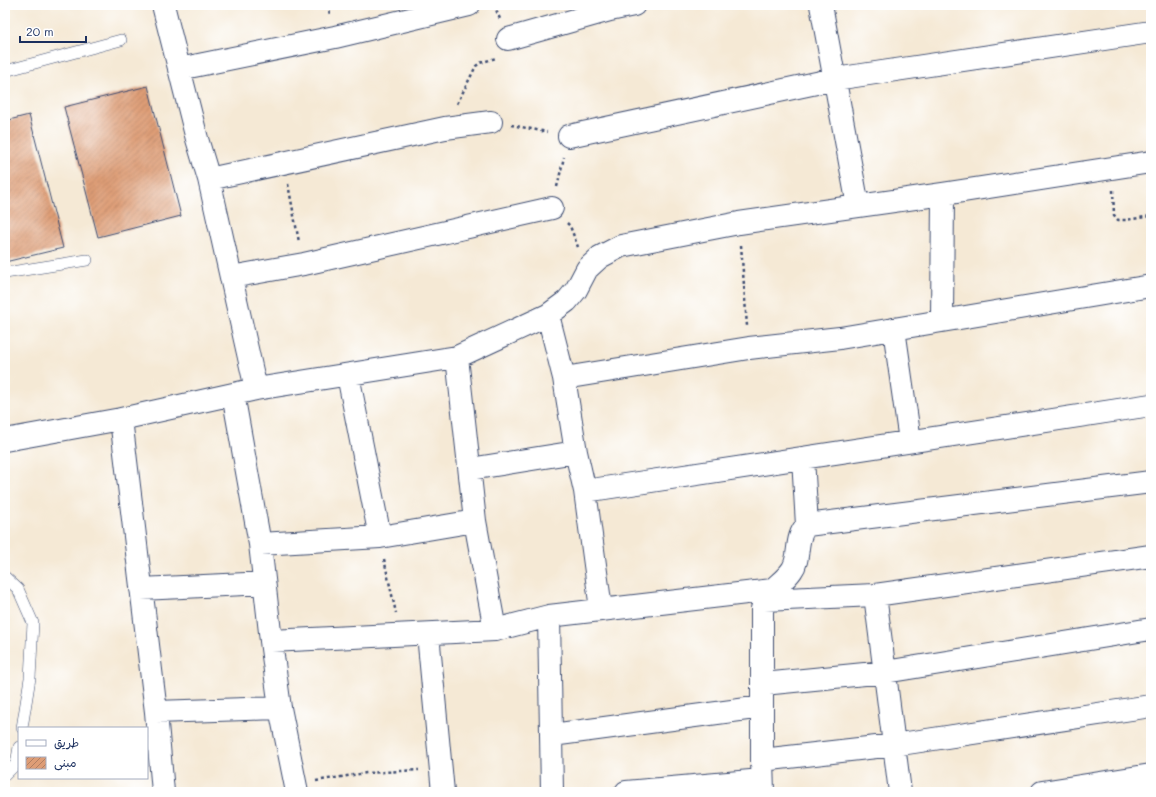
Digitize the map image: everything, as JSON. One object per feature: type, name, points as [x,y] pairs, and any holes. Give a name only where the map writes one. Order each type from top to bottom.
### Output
[{"type":"street","points":[[163,5],[209,179],[256,390]]},
{"type":"street","points":[[179,69],[335,37],[469,5]]},
{"type":"street","points":[[508,39],[610,10],[634,5]]},
{"type":"street","points":[[821,5],[858,206]]},
{"type":"street","points":[[569,136],[835,79],[1151,32]]},
{"type":"street","points":[[209,179],[445,128],[491,122]]},
{"type":"street","points":[[5,440],[120,419],[233,394],[457,357],[548,315],[567,300],[576,290],[587,269],[600,257],[621,246],[739,223],[1151,162]]},
{"type":"street","points":[[942,320],[943,194]]},
{"type":"street","points":[[231,277],[304,264],[552,208]]},
{"type":"street","points":[[564,378],[749,348],[840,338],[1151,286]]},
{"type":"street","points":[[548,315],[564,378],[576,452],[585,491],[601,610]]},
{"type":"street","points":[[894,329],[910,441]]},
{"type":"street","points":[[457,357],[475,521],[495,630]]},
{"type":"street","points":[[348,375],[380,537]]},
{"type":"street","points":[[233,394],[260,544],[280,708],[296,788]]},
{"type":"street","points":[[585,491],[1151,405]]},
{"type":"street","points":[[120,419],[156,712],[163,792]]},
{"type":"street","points":[[470,469],[576,452]]},
{"type":"street","points":[[762,777],[762,609],[768,595],[792,570],[801,533],[807,525],[803,458]]},
{"type":"street","points":[[807,525],[1151,482]]},
{"type":"street","points":[[260,544],[380,537],[475,521]]},
{"type":"street","points":[[271,641],[495,630],[549,616],[768,595],[875,595],[1151,556]]},
{"type":"street","points":[[141,590],[264,583]]},
{"type":"street","points":[[875,595],[900,792]]},
{"type":"street","points":[[549,616],[552,792]]},
{"type":"street","points":[[763,684],[885,672],[1151,629]]},
{"type":"street","points":[[428,634],[443,792]]},
{"type":"street","points":[[626,792],[762,777],[894,745],[1151,706]]},
{"type":"street","points":[[552,735],[762,707]]},
{"type":"street","points":[[156,712],[280,708]]},
{"type":"street","points":[[1042,792],[1151,775]]},
{"type":"lane","points":[[5,71],[121,40]]},
{"type":"lane","points":[[5,273],[87,260]]},
{"type":"lane","points":[[5,577],[18,589],[33,623],[30,678],[22,727]]},
{"type":"lane","points":[[5,775],[16,764],[18,753]]},
{"type":"path","points":[[445,128],[476,66],[480,63],[497,58],[503,54],[507,49],[508,39]]},
{"type":"path","points":[[491,122],[569,136],[552,208],[570,226],[587,269]]},
{"type":"path","points":[[284,162],[304,264]]},
{"type":"path","points":[[1113,168],[1114,215],[1118,220],[1151,216]]},
{"type":"path","points":[[739,223],[749,348]]},
{"type":"path","points":[[380,537],[400,635]]},
{"type":"path","points":[[296,788],[366,773],[441,769]]},
{"type":"building","points":[[148,86],[181,216],[98,237],[64,107]]},
{"type":"building","points":[[29,115],[63,248],[5,262],[5,121]]}]
